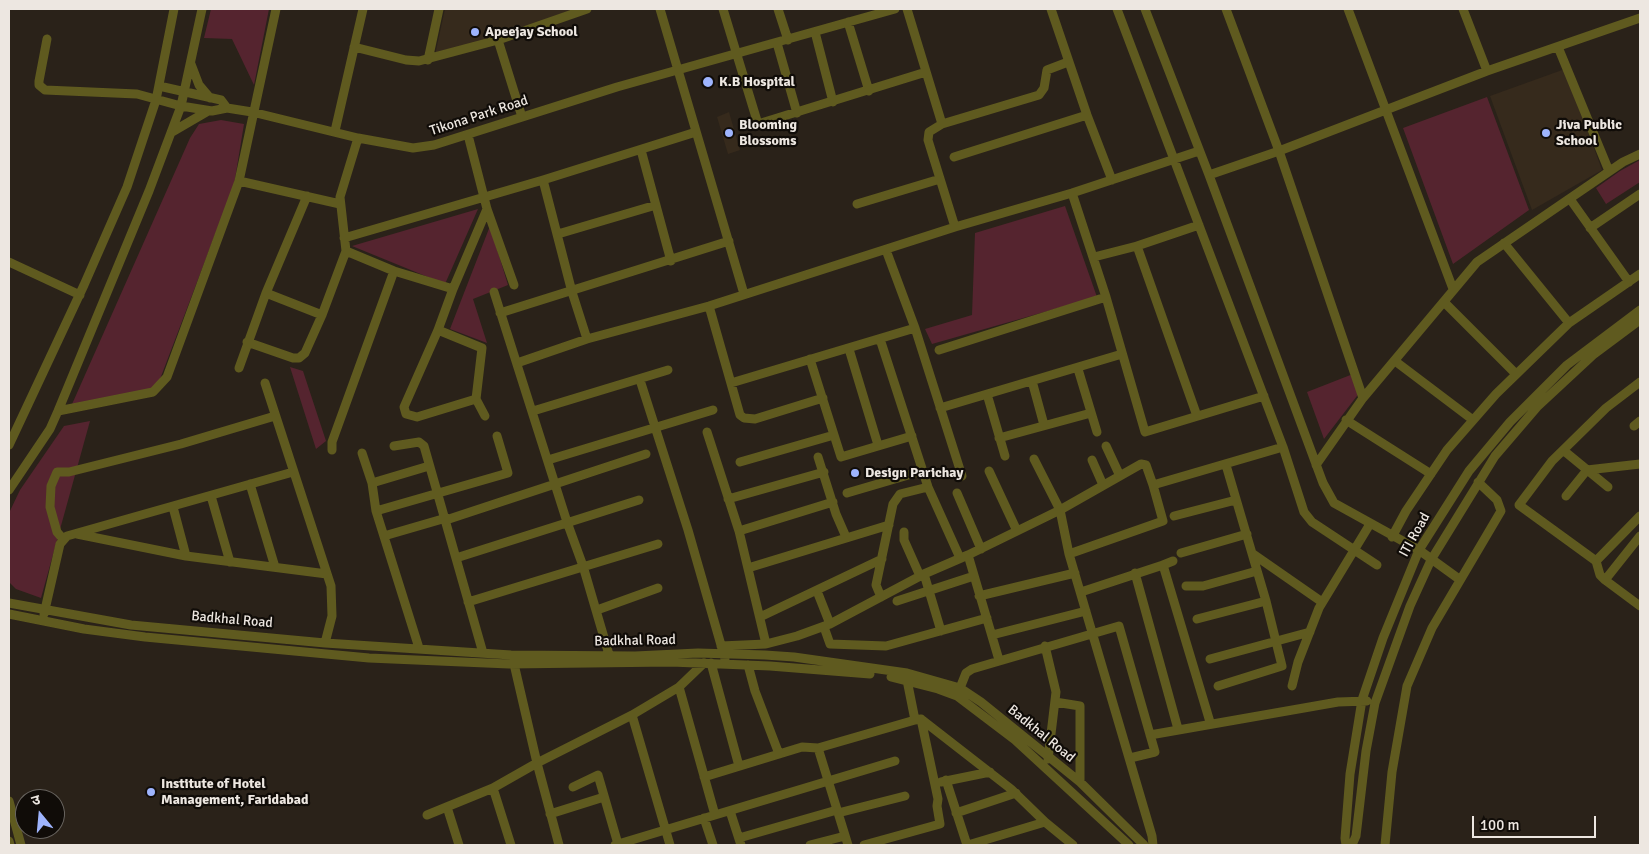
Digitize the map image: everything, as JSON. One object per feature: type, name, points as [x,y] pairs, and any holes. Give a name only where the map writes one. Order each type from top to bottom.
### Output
[{"type":"street","points":[[9,445],[80,295],[128,187],[156,100],[174,9]]},
{"type":"street","points":[[9,490],[50,429],[149,191],[181,106],[202,9]]},
{"type":"street","points":[[58,411],[153,392],[163,383],[239,181],[252,112],[276,9]]},
{"type":"street","points":[[334,131],[363,9]]},
{"type":"street","points":[[428,60],[439,9]]},
{"type":"street","points":[[354,47],[406,60],[428,60],[498,40],[587,9]]},
{"type":"street","points":[[660,9],[744,294]]},
{"type":"street","points":[[723,9],[757,123],[760,124],[926,72]]},
{"type":"street","points":[[778,9],[788,40]]},
{"type":"street","name":"Tikona Park Road","points":[[47,39],[39,81],[41,88],[44,90],[130,93],[208,111],[228,108],[358,138],[413,148],[434,146],[522,116],[617,87],[895,9]]},
{"type":"street","points":[[907,9],[942,124]]},
{"type":"street","points":[[1051,9],[1086,115],[1112,180]]},
{"type":"street","points":[[1117,9],[1264,396],[1304,512],[1312,522],[1353,551],[1377,565]]},
{"type":"street","points":[[1145,9],[1209,175],[1316,465],[1334,503],[1419,550],[1459,579]]},
{"type":"street","points":[[1226,9],[1279,151],[1363,398]]},
{"type":"street","points":[[1348,9],[1453,289]]},
{"type":"street","points":[[1463,9],[1487,72]]},
{"type":"street","points":[[1209,175],[1279,151],[1558,46],[1640,18]]},
{"type":"street","points":[[848,22],[869,91]]},
{"type":"street","points":[[815,32],[834,102]]},
{"type":"street","points":[[498,40],[522,116]]},
{"type":"street","points":[[777,43],[798,113]]},
{"type":"street","points":[[1558,46],[1609,171]]},
{"type":"street","points":[[955,228],[928,136],[931,129],[942,124],[1039,96],[1044,88],[1047,70],[1068,62]]},
{"type":"street","name":"Tikona Park Road","points":[[191,64],[199,85],[210,98]]},
{"type":"street","name":"Tikona Park Road","points":[[159,86],[220,100],[228,108]]},
{"type":"street","name":"Tikona Park Road","points":[[171,132],[208,111]]},
{"type":"street","points":[[954,157],[1086,115]]},
{"type":"street","points":[[344,238],[543,180],[696,132]]},
{"type":"street","points":[[468,135],[487,209],[514,285]]},
{"type":"street","points":[[247,342],[294,358],[299,358],[305,353],[322,315],[346,250],[340,204],[342,189],[358,138]]},
{"type":"street","points":[[641,150],[671,261]]},
{"type":"street","points":[[517,363],[587,340],[709,306],[1072,193],[1199,151]]},
{"type":"street","points":[[1316,465],[1363,398],[1477,262],[1609,171],[1640,154]]},
{"type":"street","points":[[857,204],[940,179]]},
{"type":"street","points":[[543,180],[572,292],[587,340]]},
{"type":"street","points":[[239,181],[340,204]]},
{"type":"street","points":[[1072,193],[1094,257],[1145,432],[1264,396]]},
{"type":"street","points":[[1590,228],[1640,194]]},
{"type":"street","points":[[239,368],[266,293],[307,196]]},
{"type":"street","points":[[1570,199],[1629,282]]},
{"type":"street","points":[[558,234],[656,205]]},
{"type":"street","points":[[476,399],[417,418],[406,414],[405,404],[438,330],[487,209]]},
{"type":"street","points":[[1094,257],[1137,246],[1200,226]]},
{"type":"street","points":[[500,313],[671,261],[729,241]]},
{"type":"street","points":[[1504,243],[1570,323]]},
{"type":"street","points":[[1137,246],[1197,416]]},
{"type":"street","points":[[346,250],[394,271],[453,289]]},
{"type":"street","points":[[886,250],[915,328],[962,476]]},
{"type":"street","points":[[9,262],[80,295]]},
{"type":"street","points":[[332,450],[332,442],[394,271]]},
{"type":"street","points":[[1392,536],[1447,450],[1516,374],[1570,323],[1640,274]]},
{"type":"street","points":[[494,292],[567,522],[584,566],[611,659]]},
{"type":"street","points":[[266,293],[322,315]]},
{"type":"street","points":[[939,350],[1106,298]]},
{"type":"street","points":[[1444,302],[1516,374]]},
{"type":"street","points":[[709,306],[740,415],[744,418],[755,419],[823,398]]},
{"type":"street","name":"ITI Road","points":[[1346,845],[1350,774],[1362,700],[1383,638],[1419,550],[1469,471],[1510,422],[1567,365],[1640,310]]},
{"type":"street","name":"ITI Road","points":[[1352,845],[1356,836],[1366,752],[1375,703],[1410,606],[1431,560],[1495,456],[1537,407],[1592,355],[1640,320]]},
{"type":"street","points":[[731,383],[915,328]]},
{"type":"street","points":[[438,330],[482,348],[476,399],[485,416]]},
{"type":"street","points":[[880,339],[922,471],[928,487],[974,576],[999,660]]},
{"type":"street","points":[[849,348],[878,445]]},
{"type":"street","points":[[940,408],[1078,369],[1122,354]]},
{"type":"street","points":[[810,359],[840,457],[912,436]]},
{"type":"street","points":[[1395,361],[1473,420]]},
{"type":"street","points":[[1078,369],[1097,432]]},
{"type":"street","points":[[533,411],[668,370]]},
{"type":"street","points":[[640,380],[726,664]]},
{"type":"street","points":[[1032,381],[1044,425]]},
{"type":"street","points":[[1640,382],[1606,408],[1562,450],[1519,505],[1596,561],[1600,575],[1640,606]]},
{"type":"street","points":[[265,383],[331,586],[332,616],[325,643]]},
{"type":"street","points":[[987,394],[1005,456]]},
{"type":"street","points":[[548,460],[713,410]]},
{"type":"street","points":[[999,438],[1091,412]]},
{"type":"street","points":[[63,539],[57,532],[50,507],[51,486],[57,472],[69,472],[172,446],[275,416]]},
{"type":"street","points":[[1346,420],[1431,474]]},
{"type":"street","points":[[707,432],[739,531],[766,644]]},
{"type":"street","points":[[740,462],[834,435]]},
{"type":"street","points":[[376,511],[508,473],[497,436]]},
{"type":"street","points":[[394,446],[419,442],[424,446],[483,653]]},
{"type":"street","points":[[1106,446],[1120,476]]},
{"type":"street","points":[[1153,485],[1283,448]]},
{"type":"street","points":[[1562,450],[1608,487]]},
{"type":"street","points":[[362,453],[372,483],[376,511],[420,648]]},
{"type":"street","points":[[384,536],[555,485],[646,454]]},
{"type":"street","points":[[818,457],[846,537]]},
{"type":"street","points":[[1034,459],[1060,510],[1069,554],[1130,758],[1153,845]]},
{"type":"street","points":[[1092,460],[1103,485]]},
{"type":"street","points":[[722,650],[766,644],[797,636],[827,625],[922,575],[1060,510],[1144,463],[1153,485],[1163,521],[1069,554]]},
{"type":"street","points":[[1566,496],[1587,470],[1640,464]]},
{"type":"street","points":[[1226,465],[1266,601],[1282,666]]},
{"type":"street","points":[[372,483],[429,466]]},
{"type":"street","points":[[847,493],[922,471]]},
{"type":"street","points":[[990,471],[1017,531]]},
{"type":"street","points":[[42,621],[63,539],[74,533],[173,507],[293,472]]},
{"type":"street","points":[[728,499],[824,472]]},
{"type":"street","points":[[1384,845],[1392,772],[1408,686],[1432,628],[1459,579],[1501,511],[1497,500],[1478,482]]},
{"type":"street","points":[[250,484],[275,567]]},
{"type":"street","points":[[881,597],[876,585],[897,496],[928,487]]},
{"type":"street","points":[[957,493],[980,549]]},
{"type":"street","points":[[211,496],[230,562]]},
{"type":"street","points":[[456,558],[639,500]]},
{"type":"street","points":[[1174,516],[1236,500]]},
{"type":"street","points":[[739,531],[833,502]]},
{"type":"street","points":[[173,507],[186,556]]},
{"type":"street","points":[[1596,561],[1640,516]]},
{"type":"street","points":[[1292,686],[1298,662],[1322,602],[1370,524]]},
{"type":"street","points":[[748,568],[889,525]]},
{"type":"street","points":[[904,532],[904,540],[929,591],[941,631]]},
{"type":"street","points":[[74,533],[186,556],[327,574]]},
{"type":"street","points":[[1181,553],[1247,534]]},
{"type":"street","points":[[1605,580],[1640,536]]},
{"type":"street","points":[[468,602],[658,544]]},
{"type":"street","points":[[1252,554],[1322,602]]},
{"type":"street","points":[[760,617],[882,559]]},
{"type":"street","points":[[1081,592],[1173,561]]},
{"type":"street","points":[[1162,565],[1210,722]]},
{"type":"street","points":[[1186,586],[1204,586],[1257,571]]},
{"type":"street","points":[[979,596],[1075,573]]},
{"type":"street","points":[[1135,573],[1178,729]]},
{"type":"street","points":[[897,601],[974,576]]},
{"type":"street","points":[[597,610],[658,588]]},
{"type":"street","points":[[817,591],[827,625],[830,644],[886,646],[987,618]]},
{"type":"street","points":[[1197,619],[1266,601]]},
{"type":"street","name":"Badkhal Road","points":[[9,603],[67,615],[147,626],[325,643],[483,653],[748,665],[873,674],[907,680],[949,692],[958,692],[1015,740],[1129,845]]},
{"type":"street","points":[[992,635],[1086,612]]},
{"type":"street","name":"Badkhal Road","points":[[9,616],[19,616],[84,629],[145,637],[368,658],[514,664],[611,659],[722,650],[794,657],[907,673],[981,702],[1080,782],[1144,845]]},
{"type":"street","points":[[958,692],[966,673],[999,660],[1119,626],[1155,752],[1130,758]]},
{"type":"street","points":[[1210,659],[1276,639],[1310,632]]},
{"type":"street","points":[[1045,646],[1056,692],[1047,770]]},
{"type":"street","points":[[1218,686],[1298,662]]},
{"type":"street","points":[[427,815],[493,788],[537,763],[632,715],[679,686],[707,663],[739,766]]},
{"type":"street","points":[[514,664],[537,763],[559,845]]},
{"type":"street","points":[[748,665],[755,691],[779,754]]},
{"type":"street","points":[[864,845],[940,824],[936,806],[938,799],[907,680]]},
{"type":"street","points":[[679,686],[715,815]]},
{"type":"street","points":[[1150,735],[1210,722],[1362,700],[1375,703]]},
{"type":"street","points":[[1055,702],[1080,706],[1080,782]]},
{"type":"street","points":[[632,715],[670,845]]},
{"type":"street","points":[[704,777],[808,746],[818,748],[918,720]]},
{"type":"street","points":[[918,720],[990,772],[1073,845]]},
{"type":"street","points":[[810,845],[846,841],[818,748]]},
{"type":"street","points":[[573,787],[598,775],[616,845],[895,761]]},
{"type":"street","points":[[933,784],[990,772]]},
{"type":"street","points":[[946,780],[967,845],[1045,822]]},
{"type":"street","points":[[493,788],[511,845]]},
{"type":"street","points":[[956,812],[1016,793]]},
{"type":"street","points":[[730,811],[740,842],[837,812],[905,796]]},
{"type":"street","points":[[550,814],[604,797]]},
{"type":"street","points":[[9,801],[21,845]]},
{"type":"street","points":[[448,807],[459,845]]},
{"type":"street","points":[[704,818],[713,845]]},
{"type":"street","points":[[9,841],[10,845]]},
{"type":"shaded area","points":[[211,9],[269,9],[254,85],[232,39],[204,38]]},
{"type":"shaded area","name":"Apeejay School","points":[[445,9],[586,9],[435,55]]},
{"type":"shaded area","name":"Jiva Public School","points":[[1565,69],[1602,170],[1532,210],[1490,96]]},
{"type":"shaded area","points":[[1487,97],[1529,210],[1453,264],[1403,128]]},
{"type":"shaded area","name":"Blooming Blossoms","points":[[729,112],[740,150],[728,154],[717,117]]},
{"type":"shaded area","points":[[221,120],[244,124],[234,185],[157,387],[69,411],[190,138],[199,124]]},
{"type":"shaded area","points":[[1640,160],[1640,182],[1606,204],[1596,188]]},
{"type":"shaded area","points":[[1065,206],[1097,297],[932,344],[925,329],[972,315],[975,233]]},
{"type":"shaded area","points":[[478,209],[445,284],[352,246]]},
{"type":"shaded area","points":[[490,226],[508,285],[473,299],[487,343],[450,329]]},
{"type":"shaded area","points":[[290,367],[303,371],[326,441],[316,449]]},
{"type":"shaded area","points":[[1353,374],[1360,392],[1324,439],[1307,392]]},
{"type":"shaded area","points":[[90,421],[41,598],[16,589],[9,582],[9,513],[20,490],[64,426]]},
{"type":"place","name":"Apeejay School","points":[[475,32]]},
{"type":"place","name":"K.B Hospital","points":[[708,82]]},
{"type":"place","name":"Blooming Blossoms","points":[[729,133]]},
{"type":"place","name":"Jiva Public School","points":[[1546,133]]},
{"type":"place","name":"Design Parichay","points":[[855,473]]},
{"type":"place","name":"Institute of Hotel Management, Faridabad","points":[[151,792]]}]
